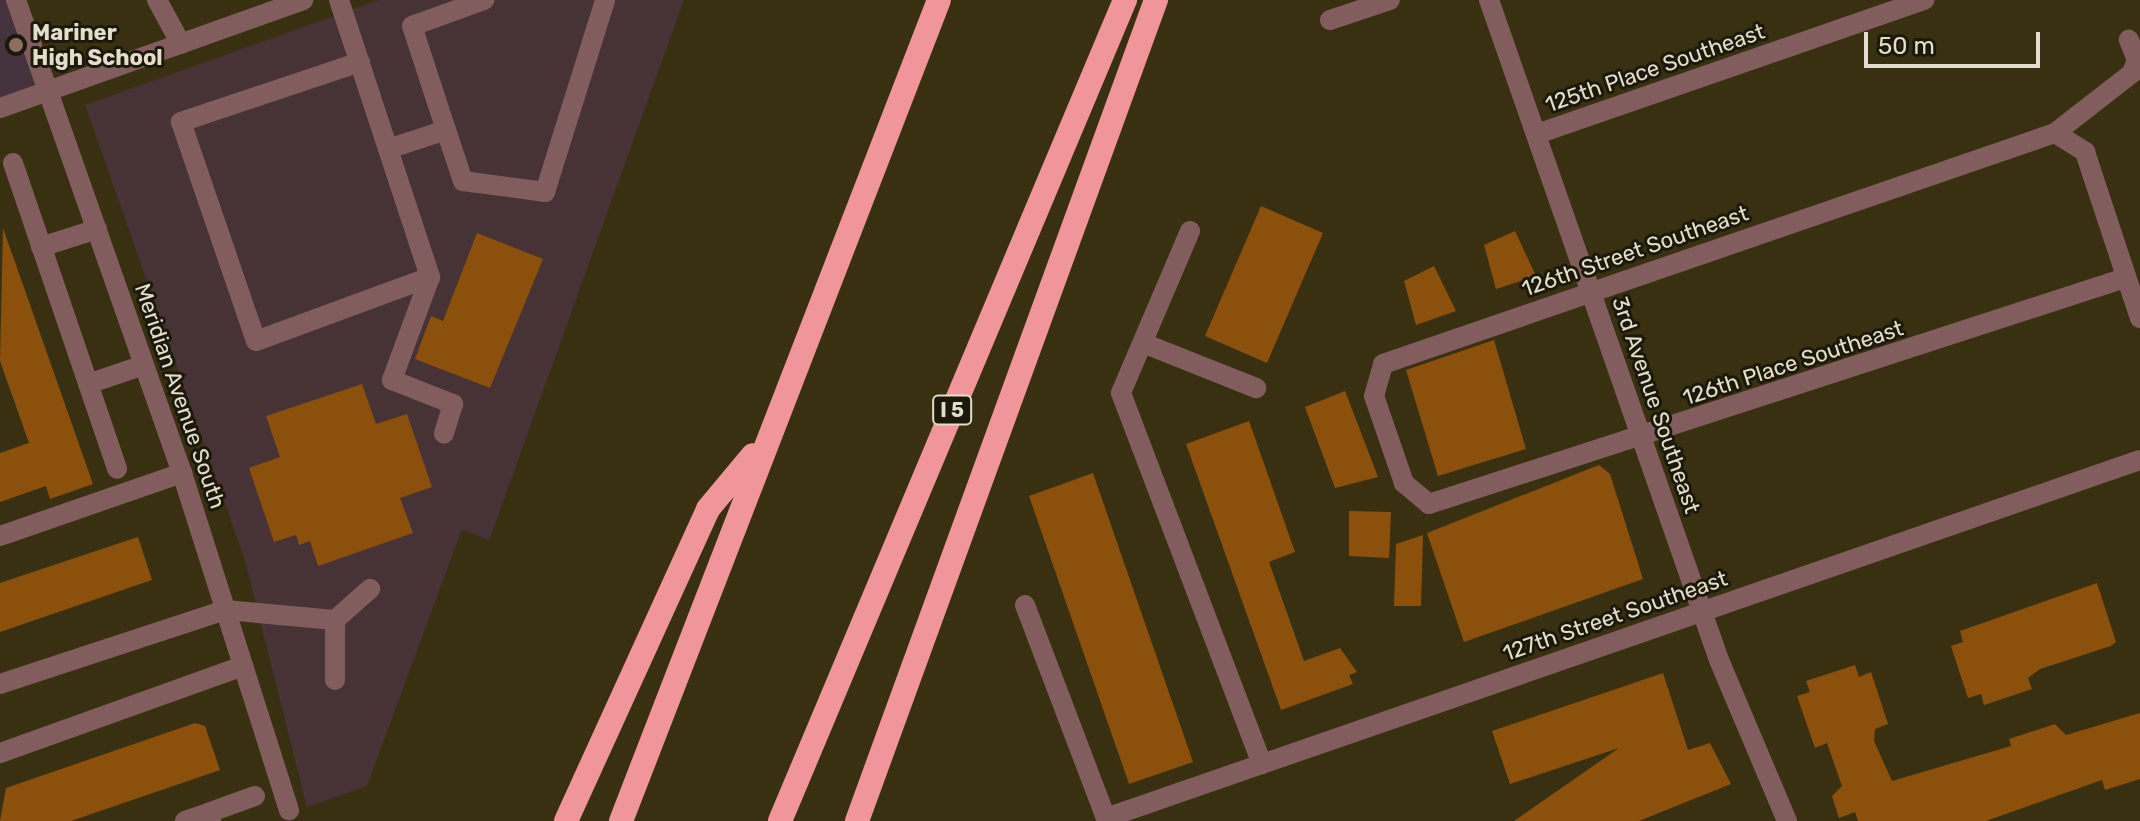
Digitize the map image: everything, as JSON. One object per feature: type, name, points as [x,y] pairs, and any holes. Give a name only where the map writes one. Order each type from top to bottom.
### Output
[{"type":"highway","points":[[621,821],[765,441],[939,0]]},
{"type":"highway","name":"I 5","points":[[780,821],[1125,0]]},
{"type":"highway","points":[[857,821],[1156,0]]},
{"type":"highway","points":[[566,821],[708,509],[765,441]]},
{"type":"street","name":"Meridian Avenue South","points":[[16,0],[182,473],[289,810]]},
{"type":"street","points":[[157,0],[181,44]]},
{"type":"street","points":[[0,108],[303,0]]},
{"type":"street","points":[[339,0],[430,277],[392,380],[453,404],[444,434]]},
{"type":"street","points":[[484,0],[412,26],[463,181],[545,192],[605,0]]},
{"type":"street","points":[[1330,20],[1390,0]]},
{"type":"street","name":"3rd Avenue Southeast","points":[[1489,0],[1702,613],[1786,817]]},
{"type":"street","name":"125th Place Southeast","points":[[1537,134],[1925,0]]},
{"type":"street","name":"126th Street Southeast","points":[[1429,504],[1404,483],[1374,396],[1383,364],[2055,133],[2132,73],[2137,60],[2129,40]]},
{"type":"street","points":[[360,62],[181,122],[256,341],[430,277]]},
{"type":"street","points":[[388,149],[446,130]]},
{"type":"street","points":[[2055,133],[2085,152],[2140,318]]},
{"type":"street","points":[[13,163],[117,469]]},
{"type":"street","points":[[41,247],[97,229]]},
{"type":"street","points":[[1190,231],[1121,393],[1262,764]]},
{"type":"street","name":"126th Place Southeast","points":[[1429,504],[1641,434],[1730,412],[2125,278]]},
{"type":"street","points":[[1143,343],[1256,388]]},
{"type":"street","points":[[88,384],[144,365]]},
{"type":"street","name":"127th Street Southeast","points":[[1107,820],[2140,460]]},
{"type":"street","points":[[0,536],[182,473]]},
{"type":"street","points":[[0,684],[225,610],[335,620],[370,589]]},
{"type":"street","points":[[1025,605],[1107,820]]},
{"type":"street","points":[[335,620],[335,680]]},
{"type":"street","points":[[0,753],[243,666]]},
{"type":"street","points":[[185,821],[209,817],[255,796]]},
{"type":"street","points":[[1764,821],[1786,817]]},
{"type":"shaded area","name":"Mariner High School","points":[[0,0],[16,0],[49,91],[0,108]]},
{"type":"shaded area","points":[[379,0],[684,0],[489,541],[462,529],[367,786],[307,807],[245,561],[85,105]]},
{"type":"building","points":[[1261,206],[1323,233],[1267,363],[1205,336]]},
{"type":"building","points":[[3,228],[93,484],[50,499],[46,486],[0,502],[0,453],[29,443],[0,361]]},
{"type":"building","points":[[1515,231],[1536,276],[1496,289],[1484,245]]},
{"type":"building","points":[[477,233],[543,259],[490,388],[415,359],[431,316],[443,321]]},
{"type":"building","points":[[1434,266],[1456,311],[1416,325],[1404,281]]},
{"type":"building","points":[[1494,340],[1526,449],[1438,476],[1406,370]]},
{"type":"building","points":[[362,384],[376,424],[407,414],[432,487],[400,498],[413,533],[318,566],[310,541],[299,545],[296,535],[274,542],[249,468],[280,457],[266,416]]},
{"type":"building","points":[[1345,391],[1378,477],[1335,488],[1305,407]]},
{"type":"building","points":[[1249,421],[1295,552],[1269,562],[1304,661],[1340,648],[1357,672],[1349,675],[1353,684],[1281,710],[1186,444]]},
{"type":"building","points":[[1599,465],[1610,474],[1643,579],[1464,642],[1427,533]]},
{"type":"building","points":[[1093,473],[1193,762],[1129,784],[1029,496]]},
{"type":"building","points":[[1349,511],[1391,512],[1389,558],[1349,556]]},
{"type":"building","points":[[1423,535],[1421,606],[1394,606],[1396,544]]},
{"type":"building","points":[[138,537],[152,580],[0,632],[0,583]]},
{"type":"building","points":[[2097,583],[2116,642],[2040,669],[2028,678],[2032,689],[1984,705],[1981,694],[1968,698],[1951,646],[1963,642],[1960,631]]},
{"type":"building","points":[[1855,665],[1859,677],[1871,672],[1888,724],[1875,729],[1874,741],[1892,781],[2011,746],[2009,739],[2055,724],[2066,735],[2140,713],[2140,779],[2105,790],[2102,780],[1986,821],[1858,821],[1855,812],[1839,818],[1832,796],[1842,786],[1827,743],[1815,748],[1797,696],[1810,692],[1806,681]]},
{"type":"building","points":[[1663,673],[1688,750],[1710,743],[1731,784],[1639,821],[1514,821],[1619,748],[1510,784],[1492,731]]},
{"type":"building","points":[[195,723],[205,726],[220,770],[71,821],[0,821],[6,788]]},
{"type":"place","name":"Mariner High School","points":[[16,45]]}]
